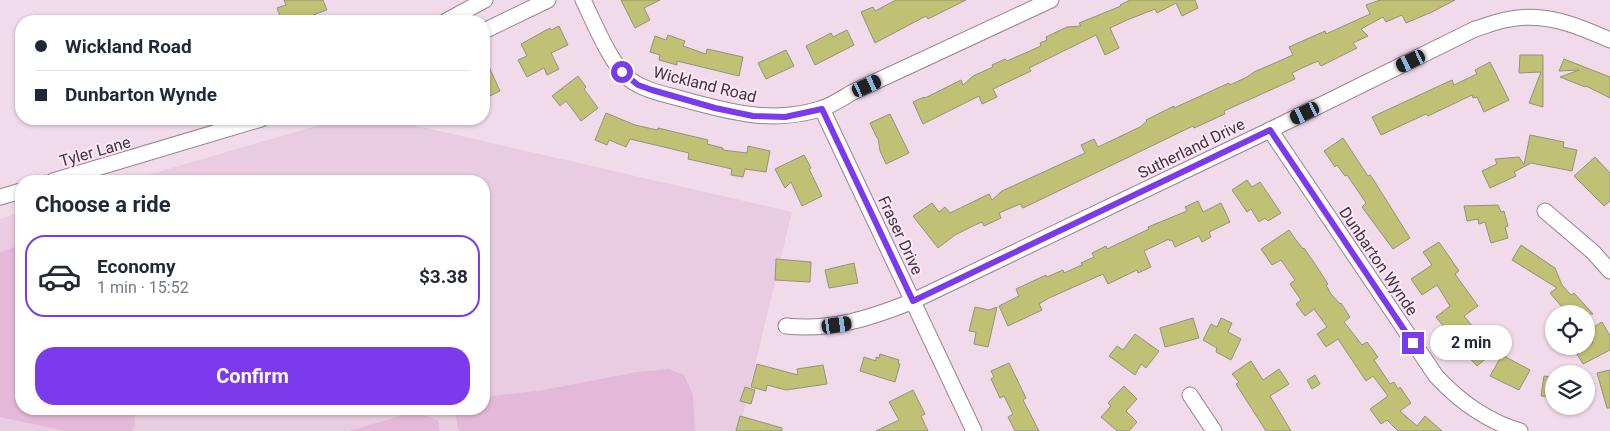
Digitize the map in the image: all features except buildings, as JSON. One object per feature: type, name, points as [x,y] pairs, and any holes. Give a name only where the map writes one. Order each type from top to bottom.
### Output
[{"type":"street","points":[[457,15],[486,0],[498,24]]},
{"type":"street","points":[[490,28],[548,0]]},
{"type":"street","name":"Wickland Road","points":[[583,0],[614,61],[622,72],[638,85],[715,108],[753,116],[785,117],[822,109],[1051,0]]},
{"type":"street","name":"Sutherland Drive","points":[[786,326],[805,328],[848,324],[913,301],[1476,29],[1505,20],[1530,17],[1562,21],[1610,40]]},
{"type":"street","name":"Fraser Drive","points":[[822,109],[974,431]]},
{"type":"street","name":"Tyler Lane","points":[[73,175],[242,125]]},
{"type":"street","name":"Dunbarton Wynde","points":[[1270,130],[1436,376],[1462,401],[1477,412],[1493,421],[1520,431]]},
{"type":"street","points":[[0,197],[15,193]]},
{"type":"street","points":[[1545,211],[1593,252],[1610,271]]},
{"type":"street","points":[[1190,395],[1214,431]]},
{"type":"shaded area","points":[[319,125],[413,125],[792,212],[739,431],[0,431],[0,219],[15,214],[15,415],[490,415],[490,175],[148,175]]},
{"type":"shaded area","points":[[15,247],[15,415],[134,415],[135,427],[131,431],[66,431],[0,417],[0,253]]},
{"type":"shaded area","points":[[669,369],[684,375],[693,395],[695,431],[459,431],[455,415],[490,415],[490,396],[538,391],[637,372]]},
{"type":"shaded area","points":[[404,415],[423,415],[438,420],[439,431],[349,431]]},
{"type":"route","points":[[622,72],[638,85],[652,90],[715,108],[753,116],[785,117],[822,109],[913,301],[1270,130],[1413,343]]}]
